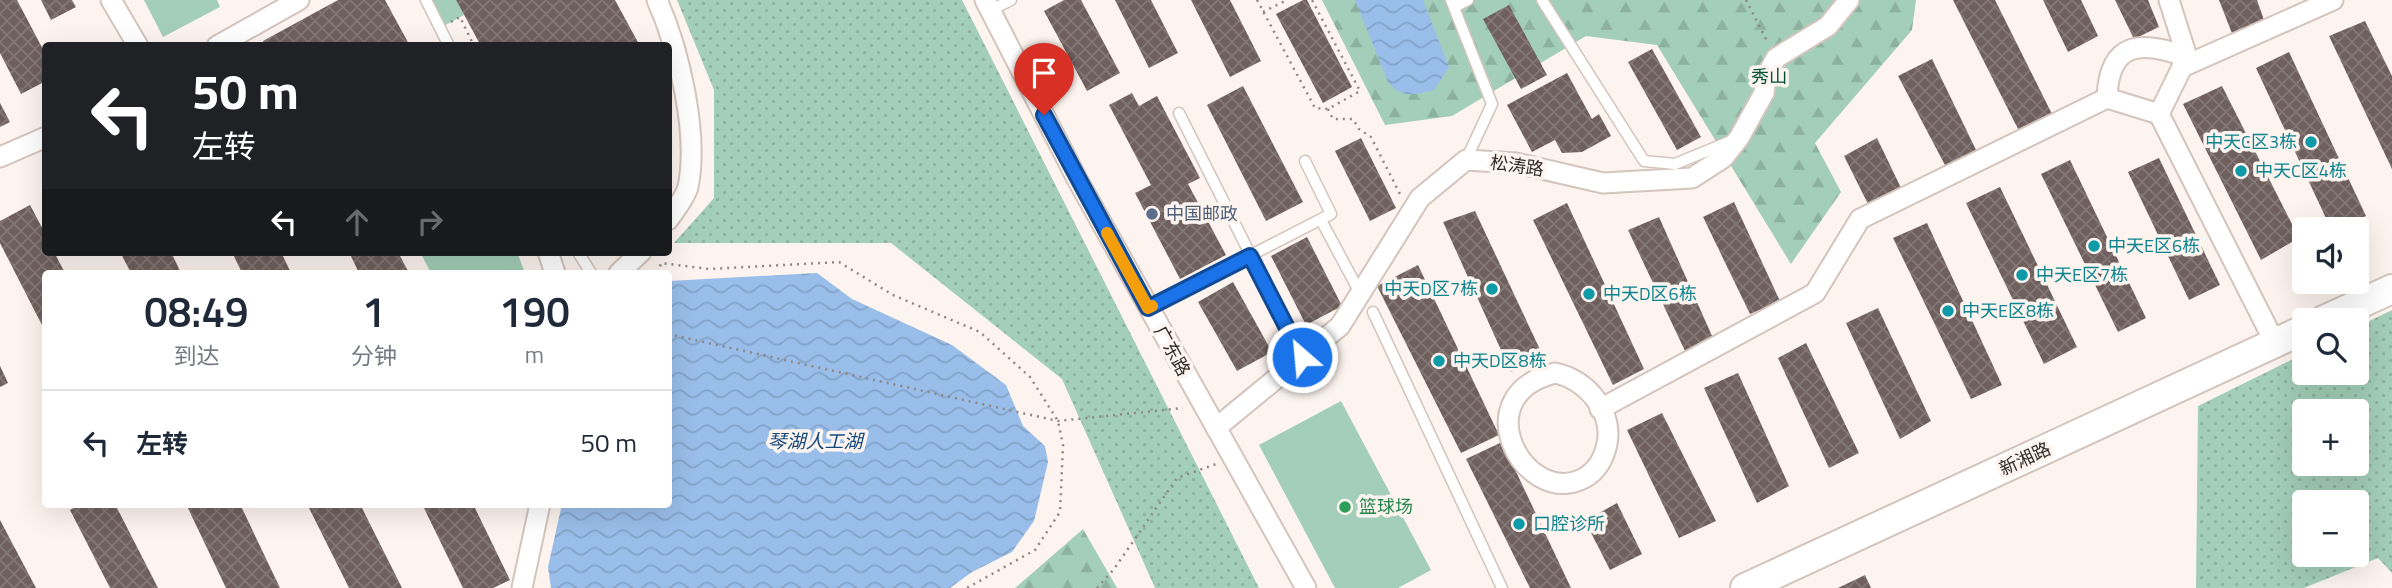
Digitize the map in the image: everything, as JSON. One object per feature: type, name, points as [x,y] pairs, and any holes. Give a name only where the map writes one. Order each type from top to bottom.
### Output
[{"type":"main road","points":[[2350,308],[2392,289]]},
{"type":"main road","name":"新湘路","points":[[1745,588],[2292,335]]},
{"type":"street","points":[[111,0],[136,42]]},
{"type":"street","points":[[224,42],[299,0]]},
{"type":"street","points":[[657,0],[670,42]]},
{"type":"street","points":[[1776,58],[1828,26],[1849,0]]},
{"type":"street","points":[[2159,114],[2184,62],[2169,0]]},
{"type":"street","points":[[2184,62],[2333,0]]},
{"type":"street","name":"广东路","points":[[988,5],[1077,179],[1306,588]]},
{"type":"street","points":[[2107,98],[2108,72],[2120,55],[2140,46],[2158,46],[2184,62]]},
{"type":"street","points":[[672,47],[681,75],[691,149],[687,189],[672,213]]},
{"type":"street","name":"松涛路","points":[[1216,428],[1340,326],[1420,198],[1466,160],[1516,163],[1603,183],[1692,178],[1723,158],[1739,138],[1764,93],[1766,77],[1776,58]]},
{"type":"street","points":[[1600,409],[1815,293],[1860,219],[2107,98],[2159,114],[2275,343]]},
{"type":"street","points":[[0,156],[42,139]]},
{"type":"street","points":[[622,270],[637,256]]},
{"type":"street","points":[[1555,373],[1572,376],[1591,392],[1600,409],[1608,425],[1608,443],[1603,460],[1590,475],[1572,483],[1553,484],[1523,463],[1509,430],[1508,413],[1512,400],[1523,387],[1538,377],[1555,373]]},
{"type":"street","points":[[522,588],[539,508]]},
{"type":"lane","points":[[426,0],[447,42]]},
{"type":"lane","points":[[988,5],[1011,0]]},
{"type":"lane","points":[[1466,160],[1492,104],[1452,4],[1468,0]]},
{"type":"lane","points":[[1542,0],[1644,161],[1675,164],[1739,138]]},
{"type":"lane","points":[[1178,113],[1302,357]]},
{"type":"lane","points":[[1148,308],[1331,214],[1305,161]]},
{"type":"lane","points":[[1321,219],[1360,294]]},
{"type":"lane","points":[[1373,312],[1502,588]]},
{"type":"path","points":[[1257,0],[1315,108],[1328,109],[1360,91],[1312,0]]},
{"type":"path","points":[[1263,12],[1287,0]]},
{"type":"path","points":[[1746,0],[1776,58]]},
{"type":"path","points":[[449,23],[460,17],[472,42]]},
{"type":"path","points":[[1328,109],[1333,119],[1353,118],[1359,130],[1371,137],[1410,215]]},
{"type":"path","points":[[658,270],[662,263],[709,269],[839,262],[893,295],[980,332],[1030,377],[1058,421],[1063,445],[1060,512],[1035,550],[967,588]]},
{"type":"path","points":[[672,335],[1058,421],[1187,408]]},
{"type":"path","points":[[1097,588],[1114,569],[1177,478],[1216,464]]},
{"type":"green space","points":[[144,0],[217,0],[220,7],[163,37]]},
{"type":"green space","points":[[429,0],[456,0],[464,15],[442,27]]},
{"type":"green space","points":[[677,0],[962,0],[1259,588],[1155,588],[1062,379],[891,243],[674,243],[714,198],[714,90]]},
{"type":"green space","name":"秀山","points":[[1322,0],[1916,0],[1912,30],[1815,143],[1841,192],[1791,264],[1657,45],[1586,36],[1452,116],[1385,125]]},
{"type":"green space","points":[[422,256],[519,256],[524,270],[429,270]]},
{"type":"green space","points":[[2392,310],[2392,573],[2378,558],[2369,562],[2369,490],[2292,490],[2292,567],[2356,567],[2304,588],[2196,588],[2198,406],[2292,359],[2292,385],[2369,385],[2369,321]]},
{"type":"green space","name":"篮球场","points":[[1341,401],[1431,570],[1398,588],[1335,588],[1259,445]]},
{"type":"green space","points":[[1083,529],[1117,588],[1015,588]]},
{"type":"water","points":[[1355,0],[1423,0],[1449,67],[1434,90],[1403,93],[1388,82]]},
{"type":"water","name":"琴湖人工湖","points":[[817,273],[852,299],[952,345],[1006,385],[1023,426],[1045,446],[1048,462],[1034,521],[1012,552],[972,572],[950,588],[551,588],[548,567],[561,508],[672,508],[672,281]]},
{"type":"building","points":[[0,0],[17,0],[42,47],[42,83],[21,94],[0,53]]},
{"type":"building","points":[[41,0],[72,0],[76,7],[51,20]]},
{"type":"building","points":[[338,0],[385,0],[408,42],[264,42]]},
{"type":"building","points":[[456,0],[615,0],[638,42],[479,42]]},
{"type":"building","points":[[1064,0],[1081,0],[1120,73],[1087,91],[1044,11]]},
{"type":"building","points":[[1115,0],[1151,0],[1178,53],[1149,68]]},
{"type":"building","points":[[1191,0],[1230,0],[1261,61],[1230,77]]},
{"type":"building","points":[[1307,0],[1352,87],[1323,103],[1276,14]]},
{"type":"building","points":[[1953,0],[1995,0],[2052,114],[2019,131]]},
{"type":"building","points":[[2043,0],[2081,0],[2098,36],[2068,52]]},
{"type":"building","points":[[2115,0],[2148,0],[2159,27],[2134,39]]},
{"type":"building","points":[[2219,0],[2257,0],[2264,20],[2233,36]]},
{"type":"building","points":[[1509,5],[1547,75],[1521,89],[1483,19]]},
{"type":"building","points":[[2365,21],[2392,76],[2392,169],[2329,36]]},
{"type":"building","points":[[1652,49],[1701,137],[1677,150],[1628,62]]},
{"type":"building","name":"中天C区3栋","points":[[2289,52],[2366,216],[2325,217],[2256,68]]},
{"type":"building","points":[[1932,59],[1977,152],[1946,167],[1898,76]]},
{"type":"building","points":[[1567,73],[1592,119],[1599,114],[1611,136],[1582,152],[1562,153],[1555,140],[1532,152],[1507,105]]},
{"type":"building","points":[[1243,86],[1303,202],[1266,221],[1207,105]]},
{"type":"building","name":"中天C区4栋","points":[[2222,86],[2292,224],[2292,242],[2261,260],[2183,104]]},
{"type":"building","points":[[1132,93],[1139,106],[1157,96],[1200,178],[1188,184],[1226,255],[1180,279],[1135,193],[1151,185],[1109,105]]},
{"type":"building","points":[[0,103],[10,122],[0,127]]},
{"type":"building","points":[[1361,138],[1396,208],[1370,221],[1335,151]]},
{"type":"building","points":[[1877,138],[1902,190],[1869,206],[1844,156]]},
{"type":"building","points":[[2159,158],[2220,285],[2189,300],[2128,172]]},
{"type":"building","name":"中天E区6栋","points":[[2070,160],[2146,318],[2118,332],[2041,174]]},
{"type":"building","name":"中天E区7栋","points":[[2000,187],[2077,347],[2044,364],[1966,203]]},
{"type":"building","points":[[1734,202],[1780,301],[1750,314],[1703,217]]},
{"type":"building","name":"中天D区6栋","points":[[1567,203],[1644,369],[1613,385],[1533,220]]},
{"type":"building","points":[[30,205],[42,228],[42,256],[56,256],[63,270],[42,270],[42,325],[0,243],[0,221]]},
{"type":"building","name":"中天D区7栋","points":[[1475,211],[1543,356],[1511,372],[1443,222]]},
{"type":"building","points":[[1659,217],[1713,338],[1686,353],[1628,230]]},
{"type":"building","name":"中天E区8栋","points":[[1927,223],[2002,385],[1971,399],[1893,238]]},
{"type":"building","points":[[1307,237],[1342,306],[1306,325],[1271,256]]},
{"type":"building","points":[[122,256],[173,256],[180,270],[129,270]]},
{"type":"building","points":[[234,256],[283,256],[290,270],[241,270]]},
{"type":"building","points":[[351,256],[400,256],[407,270],[358,270]]},
{"type":"building","name":"中天D区8栋","points":[[1418,265],[1499,435],[1461,453],[1377,286]]},
{"type":"building","points":[[1233,282],[1272,352],[1237,371],[1198,302]]},
{"type":"building","points":[[1878,308],[1931,421],[1900,439],[1846,323]]},
{"type":"building","points":[[1806,343],[1859,453],[1829,468],[1778,358]]},
{"type":"building","points":[[0,366],[8,383],[0,387]]},
{"type":"building","points":[[1738,373],[1789,486],[1757,503],[1704,388]]},
{"type":"building","points":[[1662,413],[1716,521],[1679,538],[1627,430]]},
{"type":"building","name":"口腔诊所","points":[[1502,442],[1571,588],[1530,588],[1466,459]]},
{"type":"building","points":[[1617,503],[1642,554],[1610,570],[1585,521]]},
{"type":"building","points":[[117,508],[158,588],[110,588],[70,510]]},
{"type":"building","points":[[188,508],[242,508],[280,588],[226,588]]},
{"type":"building","points":[[309,508],[362,508],[402,588],[349,588]]},
{"type":"building","points":[[424,508],[475,508],[510,580],[493,588],[463,588]]},
{"type":"building","points":[[0,520],[36,588],[0,588]]},
{"type":"building","points":[[1865,575],[1871,588],[1838,588]]},
{"type":"slow traffic","points":[[1107,233],[1148,308],[1152,306]]},
{"type":"place","name":"中天C区3栋","points":[[2311,142]]},
{"type":"place","name":"中天C区4栋","points":[[2241,171]]},
{"type":"place","name":"中国邮政","points":[[1152,214]]},
{"type":"place","name":"中天E区6栋","points":[[2094,246]]},
{"type":"place","name":"中天E区7栋","points":[[2022,275]]},
{"type":"place","name":"中天D区7栋","points":[[1492,289]]},
{"type":"place","name":"中天D区6栋","points":[[1589,294]]},
{"type":"place","name":"中天E区8栋","points":[[1948,311]]},
{"type":"place","name":"中天D区8栋","points":[[1439,361]]},
{"type":"place","name":"篮球场","points":[[1345,507]]},
{"type":"place","name":"口腔诊所","points":[[1519,524]]},
{"type":"route","points":[[1044,115],[1148,308],[1250,256],[1302,357]]}]
